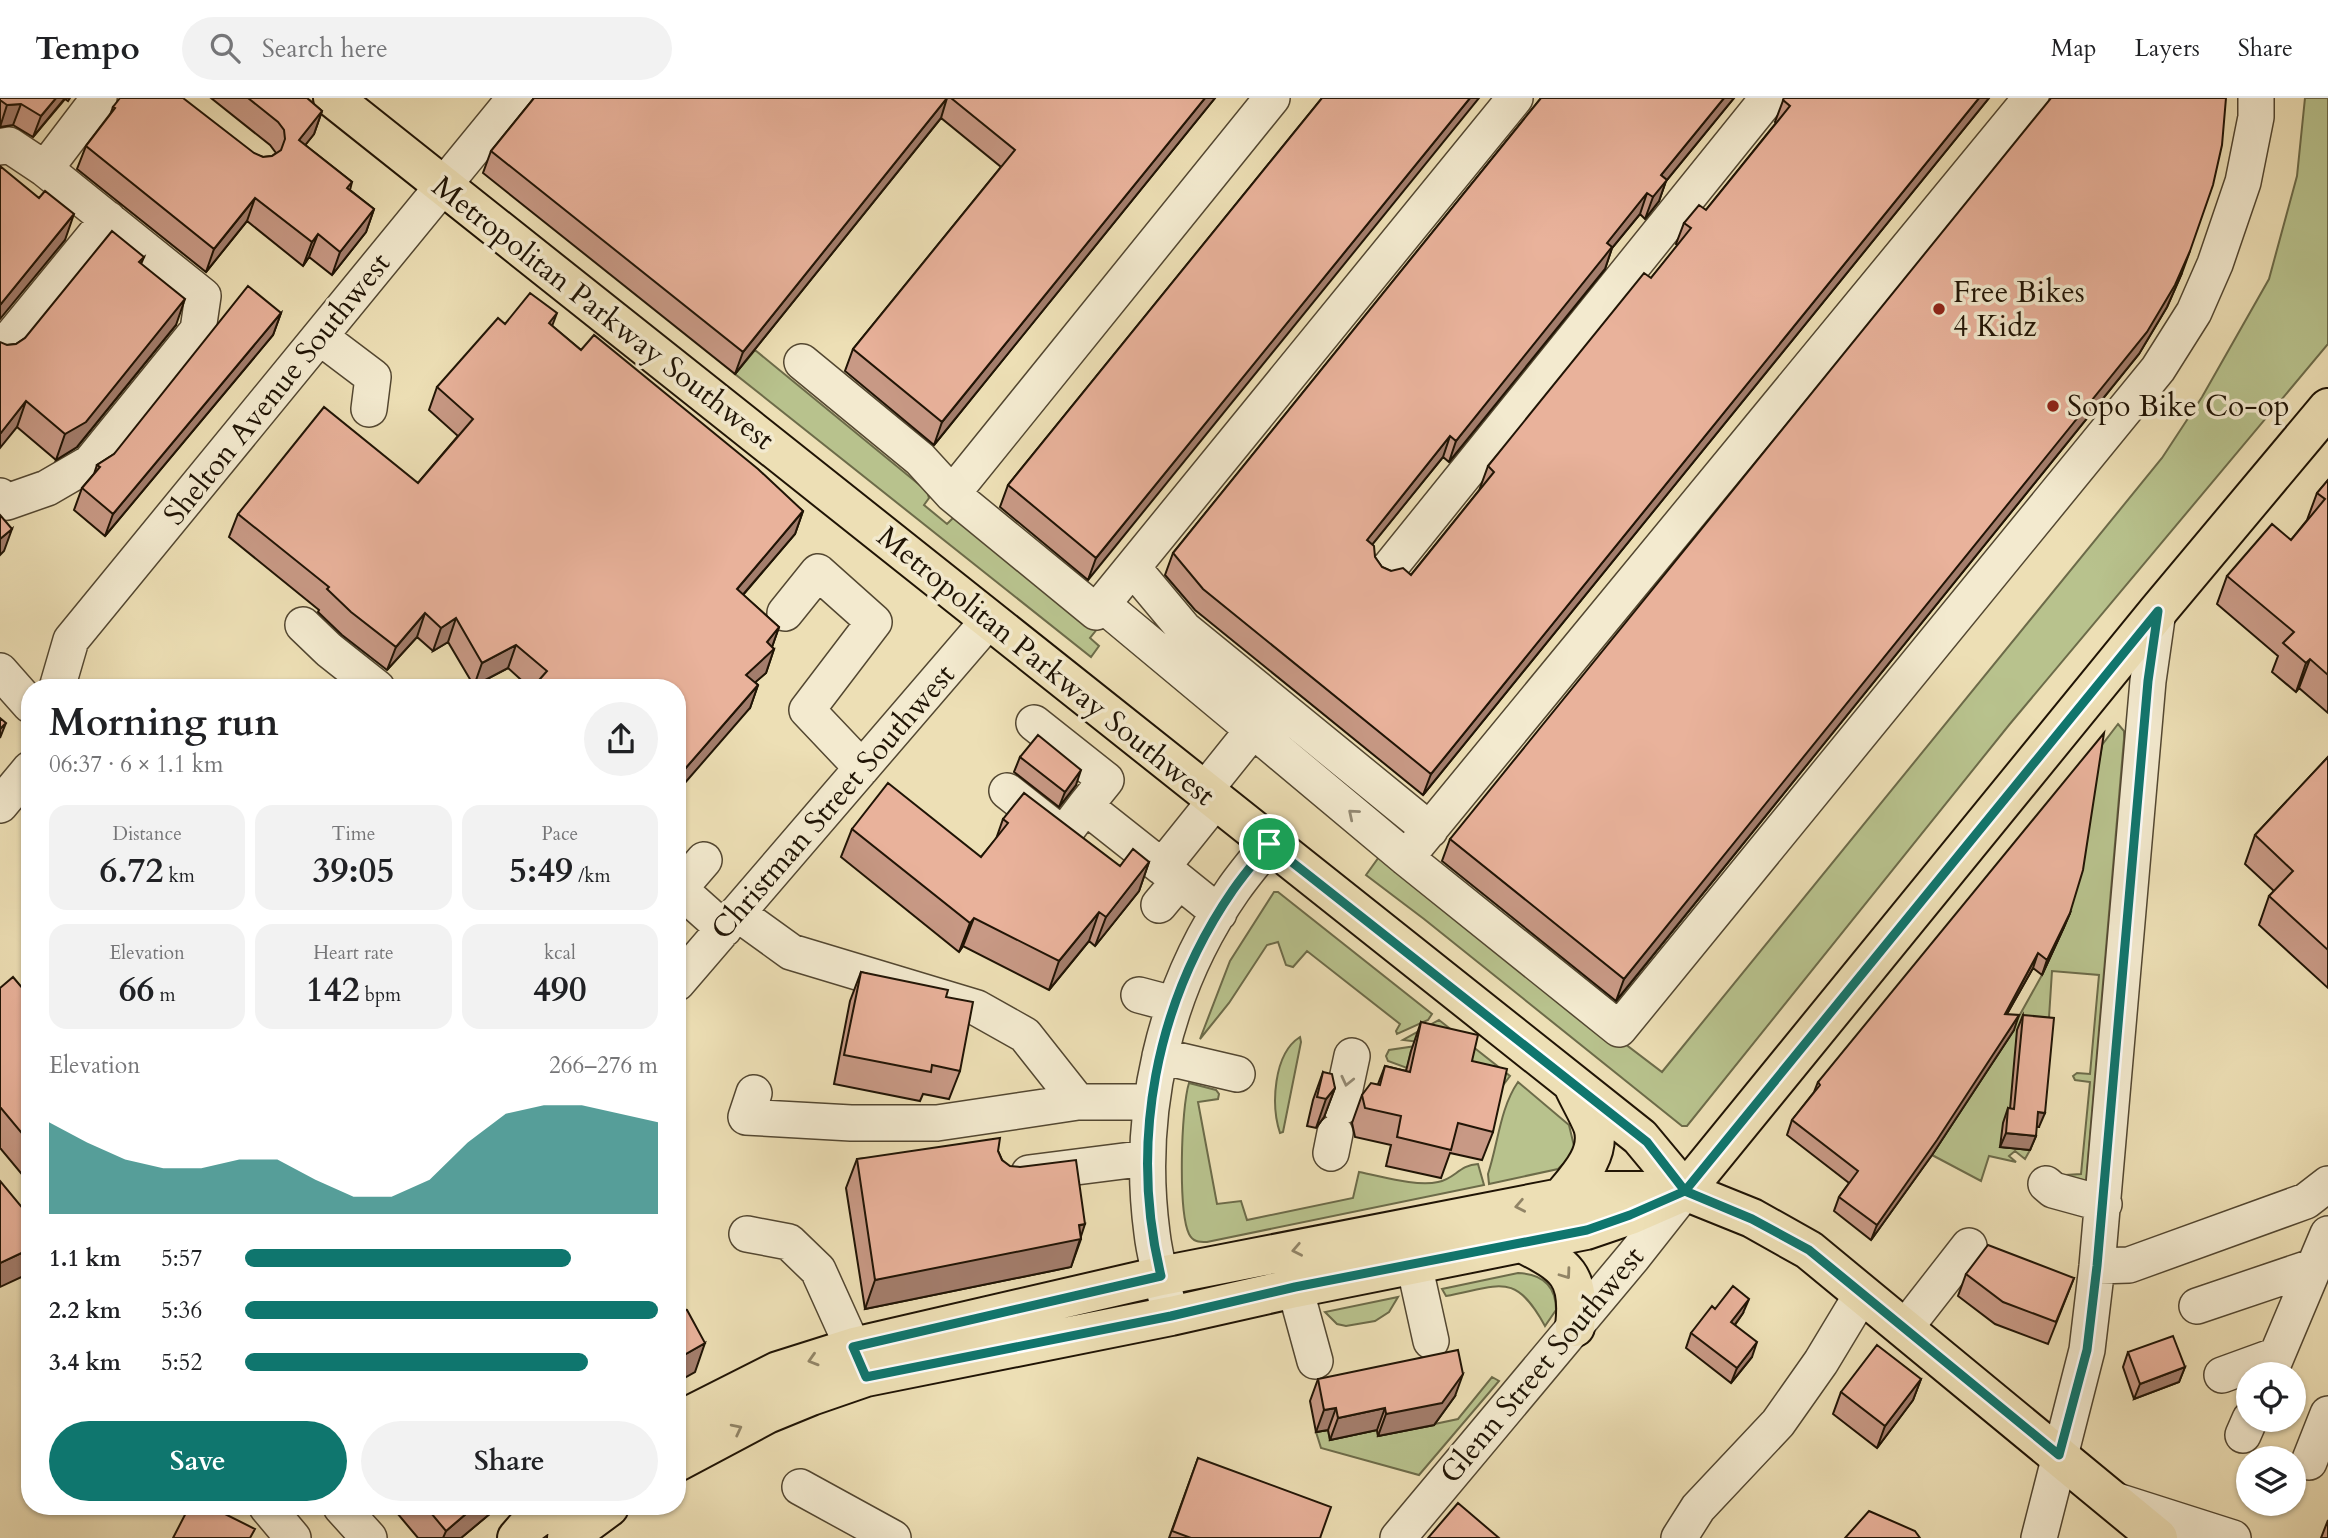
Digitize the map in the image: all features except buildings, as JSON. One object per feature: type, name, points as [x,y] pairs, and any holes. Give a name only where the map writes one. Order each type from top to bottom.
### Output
[{"type":"main road","name":"Metropolitan Parkway Southwest","points":[[333,98],[1647,1142],[1685,1191],[1752,1219],[1809,1250],[2158,1538]]},
{"type":"main road","points":[[686,1417],[778,1371],[860,1362],[1171,1316],[1295,1287],[1587,1230],[1685,1191],[2158,611],[2328,408]]},
{"type":"main road","points":[[1561,1198],[1585,1170],[1594,1147],[1594,1129],[1571,1082]]},
{"type":"main road","points":[[686,1457],[860,1362],[1161,1276],[1603,1191],[1685,1191]]},
{"type":"main road","points":[[1522,1243],[1553,1258],[1570,1277],[1575,1287],[1577,1304],[1575,1327]]},
{"type":"main road","points":[[517,1538],[541,1515]]},
{"type":"main road","points":[[567,1538],[598,1515]]},
{"type":"street","points":[[45,169],[99,98]]},
{"type":"street","name":"Shelton Avenue Southwest","points":[[60,679],[71,639],[515,98]]},
{"type":"street","points":[[952,494],[1272,98]]},
{"type":"street","points":[[802,362],[920,459],[952,494],[1096,612],[1515,98]]},
{"type":"street","points":[[1386,572],[1768,98]]},
{"type":"street","points":[[1406,858],[2031,98]]},
{"type":"street","points":[[1103,605],[1406,858],[1619,1028],[2158,369],[2194,313],[2215,264],[2243,182],[2256,117],[2256,98]]},
{"type":"street","points":[[0,147],[9,145],[45,169],[203,296],[198,330],[90,463],[47,488],[7,502],[0,496]]},
{"type":"street","points":[[0,351],[108,219]]},
{"type":"street","points":[[320,337],[373,377],[369,409]]},
{"type":"street","points":[[1133,568],[1184,629],[1430,830]]},
{"type":"street","points":[[785,613],[818,572],[874,622],[807,710],[862,768]]},
{"type":"street","points":[[2039,1538],[2087,1350],[2104,1204],[2148,681],[2158,611]]},
{"type":"street","name":"Christman Street Southwest","points":[[686,974],[989,620]]},
{"type":"street","points":[[303,625],[366,679]]},
{"type":"street","points":[[0,671],[21,695]]},
{"type":"street","points":[[1007,791],[1063,835],[1106,780],[1038,718],[1065,681]]},
{"type":"street","points":[[1167,884],[1210,796],[1253,730]]},
{"type":"street","points":[[1085,806],[1167,884],[1219,913]]},
{"type":"street","points":[[1171,1316],[1152,1235],[1147,1177],[1150,1102],[1174,1004],[1203,939],[1233,889],[1269,844]]},
{"type":"street","points":[[686,879],[704,860]]},
{"type":"street","points":[[686,893],[731,921],[791,952],[977,1008],[1025,1035],[1078,1102]]},
{"type":"street","points":[[1139,995],[1174,1004]]},
{"type":"street","points":[[1160,1056],[1237,1074]]},
{"type":"street","points":[[1336,1131],[1352,1056]]},
{"type":"street","points":[[754,1093],[746,1117],[850,1124],[937,1123],[1078,1102],[1150,1102]]},
{"type":"street","points":[[1007,1176],[1147,1158]]},
{"type":"street","points":[[2046,1184],[2053,1190],[2104,1204]]},
{"type":"street","points":[[2097,1266],[2129,1265],[2294,1205],[2328,1184]]},
{"type":"street","name":"Glenn Street Southwest","points":[[1398,1538],[1524,1363],[1575,1327],[1685,1191]]},
{"type":"street","points":[[2294,1205],[2328,1221]]},
{"type":"street","points":[[747,1234],[789,1242],[818,1270],[860,1362]]},
{"type":"street","points":[[2274,1362],[2315,1305],[2315,1266],[2328,1234]]},
{"type":"street","points":[[1905,1328],[1969,1247]]},
{"type":"street","points":[[1414,1264],[1431,1340]]},
{"type":"street","points":[[2196,1306],[2315,1266]]},
{"type":"street","points":[[1295,1287],[1315,1362]]},
{"type":"street","points":[[1679,1538],[1698,1508],[1778,1423],[1821,1362],[1862,1294]]},
{"type":"street","points":[[2222,1375],[2236,1372]]},
{"type":"street","points":[[2309,1462],[2328,1414]]},
{"type":"street","points":[[800,1487],[894,1538]]},
{"type":"street","points":[[2112,1500],[2233,1538]]},
{"type":"street","points":[[348,1515],[369,1538]]},
{"type":"green space","points":[[2305,98],[2328,98],[2328,344],[2009,725],[1687,1126],[1682,1126],[1366,875],[1379,857],[1662,1072],[2162,458],[2202,397],[2269,279],[2297,176]]},
{"type":"green space","points":[[755,350],[927,491],[929,498],[924,505],[947,524],[953,518],[961,518],[1098,628],[1090,638],[1099,646],[1091,657],[735,374]]},
{"type":"green space","points":[[2118,724],[2124,731],[2124,739],[2086,1181],[2065,1175],[2081,1174],[2090,1082],[2075,1080],[2073,1076],[2077,1073],[2090,1074],[2099,975],[2052,971],[2048,1033],[2008,1124],[2001,1147],[2030,1150],[2025,1159],[2015,1151],[2009,1156],[2016,1162],[1989,1156],[1981,1181],[1932,1155],[2008,1036],[2042,975],[2064,927],[2077,884],[2102,745]]},
{"type":"green space","points":[[1274,892],[1278,892],[1432,1014],[1428,1020],[1397,1034],[1400,1024],[1307,951],[1293,967],[1286,965],[1278,942],[1267,945],[1229,1003],[1200,1039],[1230,961]]},
{"type":"green space","points":[[1439,1020],[1510,1076],[1501,1088],[1419,1042],[1403,1040]]},
{"type":"green space","points":[[1300,1037],[1283,1132],[1280,1133],[1275,1095],[1279,1068],[1284,1055]]},
{"type":"green space","points":[[1416,1046],[1411,1051],[1407,1068],[1388,1061],[1386,1056],[1389,1050]]},
{"type":"green space","points":[[1518,1082],[1569,1125],[1574,1146],[1570,1157],[1558,1169],[1489,1184],[1488,1174],[1503,1115]]},
{"type":"green space","points":[[1189,1083],[1216,1090],[1219,1094],[1218,1099],[1198,1102],[1217,1204],[1241,1201],[1247,1220],[1353,1198],[1359,1172],[1409,1182],[1429,1183],[1444,1180],[1466,1167],[1478,1164],[1484,1185],[1207,1242],[1196,1241],[1189,1234],[1186,1222],[1182,1183],[1184,1114]]},
{"type":"green space","points":[[1518,1273],[1534,1276],[1546,1282],[1550,1288],[1556,1310],[1545,1326],[1524,1297],[1515,1290],[1493,1287],[1446,1296],[1442,1289]]},
{"type":"green space","points":[[1398,1297],[1389,1312],[1375,1321],[1346,1326],[1337,1324],[1325,1312]]},
{"type":"green space","points":[[1492,1377],[1499,1381],[1419,1475],[1321,1448],[1316,1432],[1328,1430],[1330,1440],[1377,1430],[1378,1436],[1458,1419]]},
{"type":"place","name":"Free Bikes 4 Kidz","points":[[1939,309]]},
{"type":"place","name":"Sopo Bike Co-op","points":[[2053,406]]},
{"type":"route","points":[[1269,844],[1233,889],[1203,939],[1174,1004],[1160,1056],[1150,1102],[1147,1177],[1152,1235],[1161,1276],[1036,1307],[853,1347],[866,1377],[1171,1316],[1295,1287],[1587,1230],[1685,1191],[1752,1219],[1809,1250],[2059,1455],[2087,1350],[2097,1266],[2148,681],[2158,611],[1685,1191],[1647,1142],[1269,844]]}]
